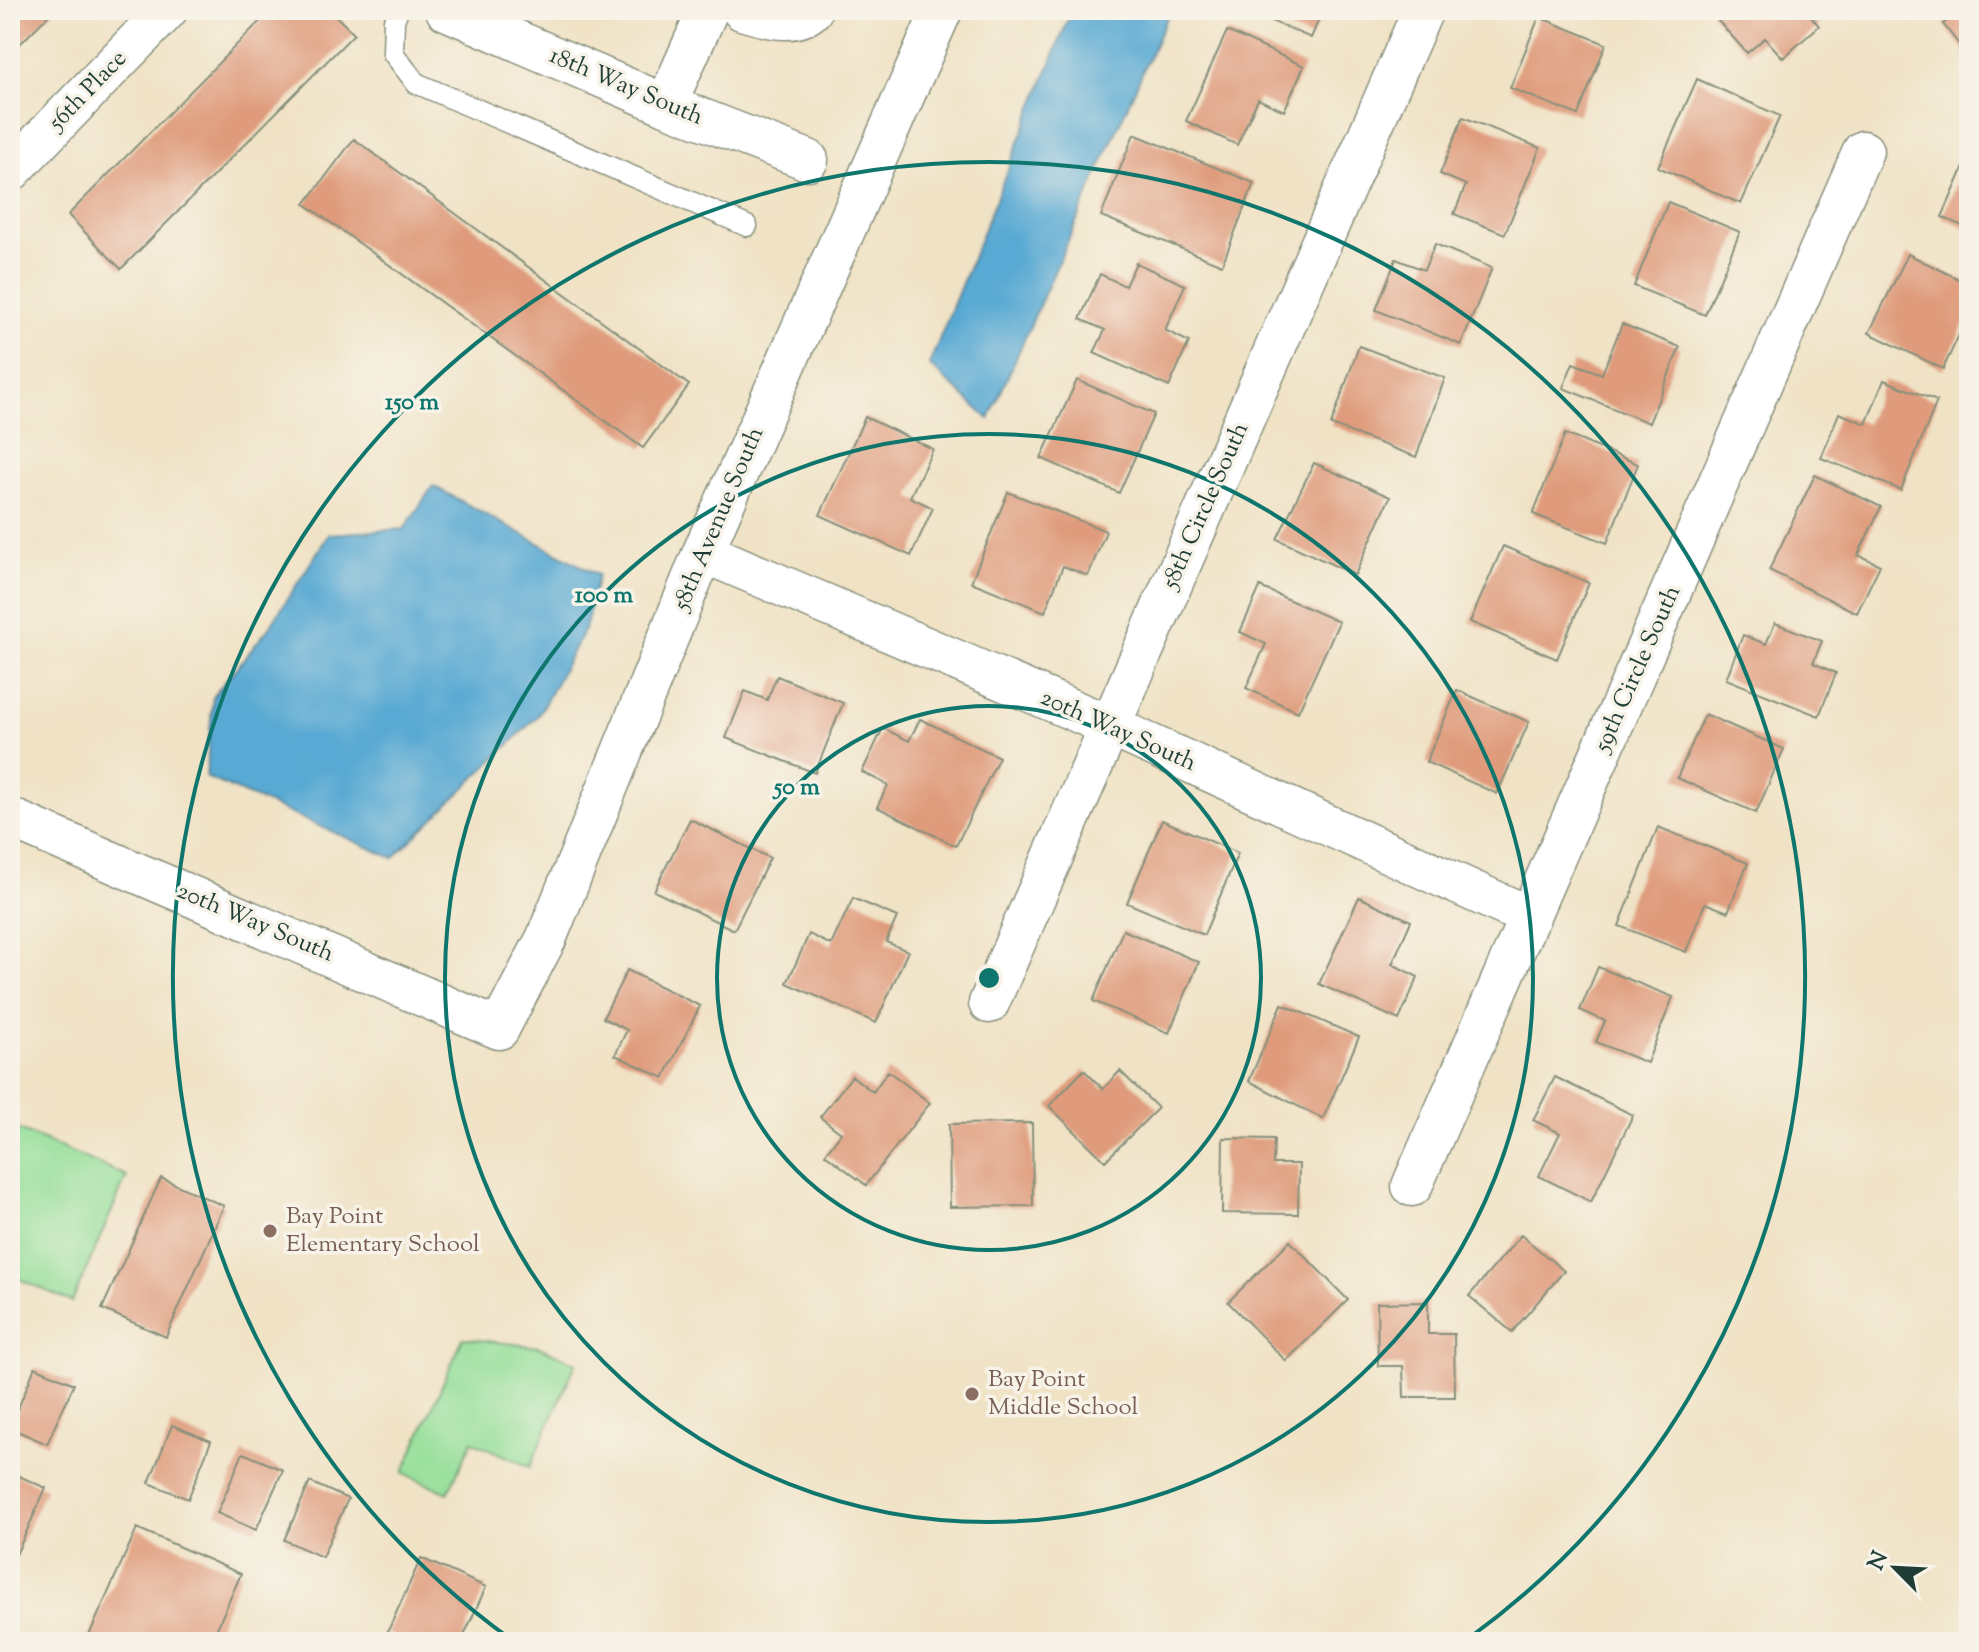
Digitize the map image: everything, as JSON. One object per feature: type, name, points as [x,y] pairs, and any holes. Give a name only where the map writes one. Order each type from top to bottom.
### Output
[{"type":"street","name":"56th Place","points":[[10,172],[167,10]]},
{"type":"street","name":"18th Way South","points":[[446,10],[666,105],[808,160]]},
{"type":"street","points":[[666,105],[708,10]]},
{"type":"street","points":[[742,10],[773,19],[806,15],[812,10]]},
{"type":"street","name":"58th Avenue South","points":[[499,1029],[546,939],[703,552],[942,10]]},
{"type":"street","name":"58th Circle South","points":[[989,1003],[1423,10]]},
{"type":"street","name":"59th Circle South","points":[[1412,1186],[1863,151]]},
{"type":"street","name":"20th Way South","points":[[703,552],[1110,726],[1530,917]]},
{"type":"street","name":"20th Way South","points":[[10,818],[499,1029]]},
{"type":"lane","points":[[398,10],[394,20],[393,53],[416,83],[747,226]]},
{"type":"green space","points":[[10,1126],[127,1176],[72,1302],[10,1275]]},
{"type":"green space","points":[[463,1338],[539,1347],[576,1363],[530,1467],[472,1441],[448,1493],[403,1473]]},
{"type":"water","points":[[1072,10],[1170,10],[989,419],[929,365]]},
{"type":"water","points":[[433,486],[598,575],[586,626],[538,716],[393,858],[206,777],[213,696],[269,628],[329,534],[404,529]]},
{"type":"building","points":[[10,10],[54,10],[10,54]]},
{"type":"building","points":[[271,10],[330,10],[354,34],[121,269],[68,215]]},
{"type":"building","points":[[1245,10],[1323,10],[1311,38]]},
{"type":"building","points":[[1714,10],[1806,10],[1819,26],[1783,58],[1765,38],[1747,53],[1711,13]]},
{"type":"building","points":[[1961,10],[1969,10],[1969,57],[1943,24]]},
{"type":"building","points":[[1539,17],[1606,44],[1578,115],[1510,88]]},
{"type":"building","points":[[1227,31],[1304,66],[1284,111],[1258,99],[1237,145],[1186,121]]},
{"type":"building","points":[[1697,79],[1780,116],[1741,204],[1658,167]]},
{"type":"building","points":[[1463,117],[1540,148],[1505,234],[1454,214],[1466,185],[1440,174]]},
{"type":"building","points":[[1134,134],[1254,183],[1222,265],[1101,216]]},
{"type":"building","points":[[354,139],[689,385],[643,448],[305,204]]},
{"type":"building","points":[[1969,156],[1969,229],[1942,217]]},
{"type":"building","points":[[1668,202],[1740,232],[1705,315],[1634,286]]},
{"type":"building","points":[[1435,244],[1492,268],[1461,345],[1376,310],[1396,259],[1424,270]]},
{"type":"building","points":[[1908,254],[1969,284],[1969,314],[1943,369],[1869,333]]},
{"type":"building","points":[[1136,263],[1185,285],[1165,330],[1189,342],[1169,387],[1094,353],[1105,330],[1080,319],[1100,274],[1125,286]]},
{"type":"building","points":[[1622,324],[1680,347],[1649,423],[1563,388],[1573,363],[1602,374]]},
{"type":"building","points":[[1359,346],[1445,378],[1416,457],[1331,425]]},
{"type":"building","points":[[1077,380],[1154,414],[1119,493],[1041,458]]},
{"type":"building","points":[[1884,380],[1937,401],[1901,490],[1821,458],[1839,413],[1866,424]]},
{"type":"building","points":[[865,417],[933,449],[910,497],[933,508],[911,556],[820,515]]},
{"type":"building","points":[[1565,434],[1638,464],[1607,543],[1533,514]]},
{"type":"building","points":[[1314,463],[1390,497],[1355,575],[1277,539]]},
{"type":"building","points":[[1815,475],[1881,507],[1858,555],[1880,565],[1857,613],[1769,570]]},
{"type":"building","points":[[1008,492],[1106,531],[1088,576],[1063,566],[1045,612],[971,582]]},
{"type":"building","points":[[1503,546],[1589,583],[1557,659],[1470,622]]},
{"type":"building","points":[[1260,587],[1339,622],[1298,712],[1246,688],[1266,644],[1240,632]]},
{"type":"building","points":[[1775,623],[1822,641],[1813,663],[1836,673],[1819,716],[1726,679],[1743,635],[1766,644]]},
{"type":"building","points":[[777,676],[843,703],[815,773],[726,738],[745,691],[767,700]]},
{"type":"building","points":[[1457,690],[1529,722],[1497,794],[1426,762]]},
{"type":"building","points":[[1705,714],[1784,749],[1756,813],[1677,778]]},
{"type":"building","points":[[920,719],[999,757],[956,846],[877,807],[888,785],[862,772],[883,728],[909,741]]},
{"type":"building","points":[[690,819],[770,858],[734,930],[654,891]]},
{"type":"building","points":[[1162,820],[1238,853],[1204,935],[1127,903]]},
{"type":"building","points":[[1658,827],[1748,863],[1728,912],[1705,903],[1686,952],[1619,926]]},
{"type":"building","points":[[1359,897],[1411,921],[1392,964],[1418,977],[1399,1020],[1319,984]]},
{"type":"building","points":[[853,898],[897,917],[886,942],[908,951],[876,1023],[787,983],[809,934],[831,945]]},
{"type":"building","points":[[1123,930],[1199,962],[1169,1033],[1093,1001]]},
{"type":"building","points":[[1598,967],[1673,997],[1647,1063],[1596,1042],[1605,1021],[1580,1010]]},
{"type":"building","points":[[627,970],[700,1006],[664,1078],[615,1055],[627,1030],[603,1018]]},
{"type":"building","points":[[1282,1004],[1359,1037],[1323,1119],[1249,1081]]},
{"type":"building","points":[[1084,1070],[1103,1089],[1120,1071],[1158,1108],[1105,1161],[1049,1106]]},
{"type":"building","points":[[888,1071],[930,1103],[866,1185],[825,1154],[841,1133],[820,1117],[852,1076],[873,1092]]},
{"type":"building","points":[[1555,1077],[1633,1115],[1591,1202],[1539,1176],[1560,1133],[1533,1120]]},
{"type":"building","points":[[1032,1123],[1033,1206],[950,1207],[949,1124]]},
{"type":"building","points":[[1223,1138],[1274,1139],[1273,1164],[1299,1164],[1298,1214],[1222,1213]]},
{"type":"building","points":[[161,1178],[224,1206],[166,1337],[102,1309]]},
{"type":"building","points":[[1521,1235],[1564,1271],[1512,1332],[1469,1296]]},
{"type":"building","points":[[1290,1241],[1348,1300],[1286,1361],[1228,1302]]},
{"type":"building","points":[[1428,1302],[1428,1334],[1454,1334],[1455,1397],[1404,1397],[1403,1366],[1378,1366],[1377,1303]]},
{"type":"building","points":[[35,1367],[74,1384],[47,1444],[10,1428]]},
{"type":"building","points":[[172,1425],[211,1441],[188,1499],[149,1483]]},
{"type":"building","points":[[243,1453],[283,1470],[256,1530],[217,1513]]},
{"type":"building","points":[[10,1472],[46,1488],[10,1568]]},
{"type":"building","points":[[310,1482],[348,1499],[322,1557],[284,1540]]},
{"type":"building","points":[[137,1528],[241,1574],[211,1642],[86,1642]]},
{"type":"building","points":[[421,1558],[486,1587],[461,1642],[407,1642],[387,1633]]},
{"type":"place","name":"Bay Point Elementary School","points":[[270,1231]]},
{"type":"place","name":"Bay Point Middle School","points":[[972,1394]]}]
